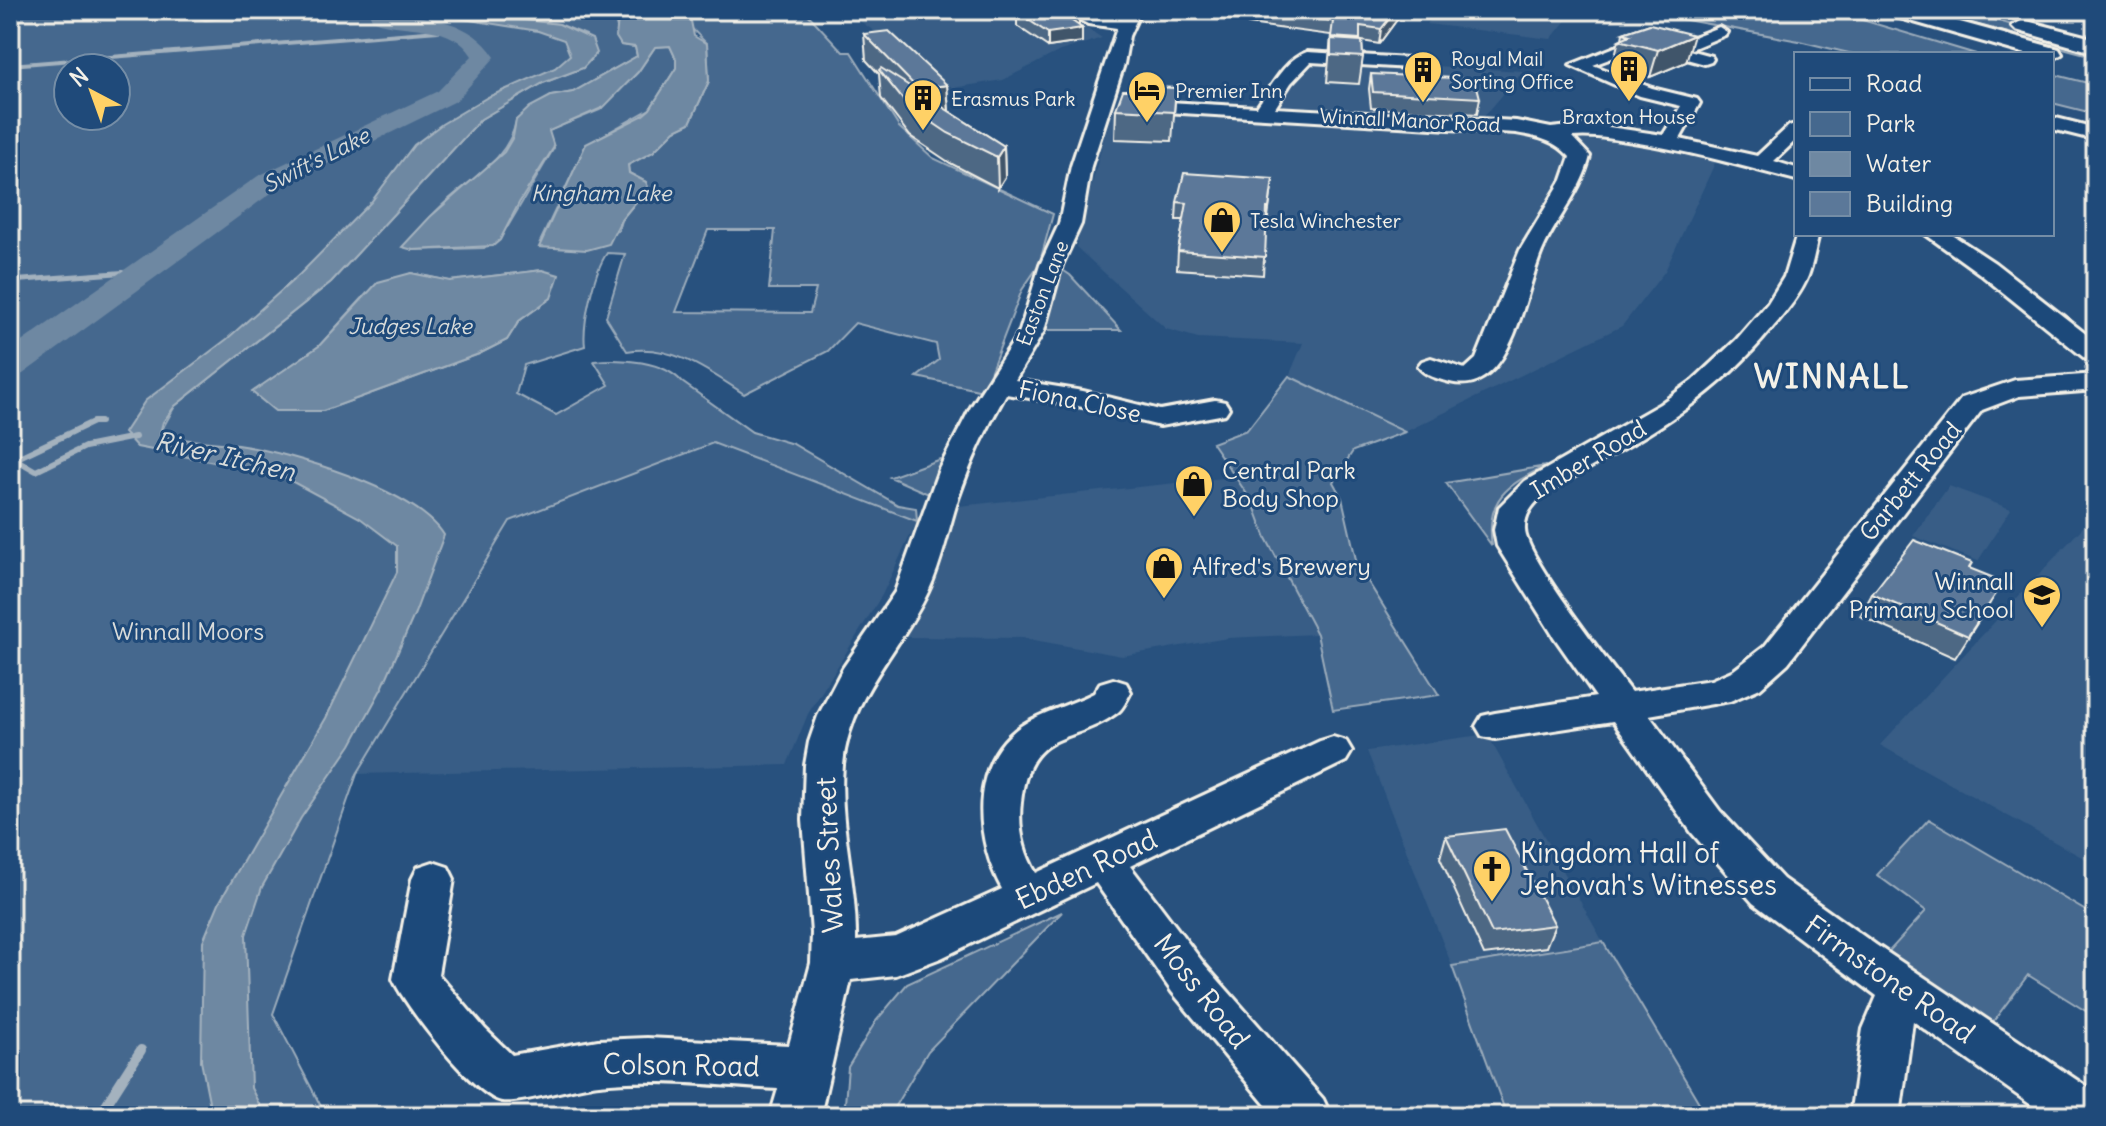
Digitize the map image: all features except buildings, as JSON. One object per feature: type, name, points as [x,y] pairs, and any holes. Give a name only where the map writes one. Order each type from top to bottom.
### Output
[{"type":"highway","points":[[1971,10],[2096,46]]},
{"type":"highway","points":[[1883,12],[2009,52]]},
{"type":"highway","points":[[1883,12],[2026,52]]},
{"type":"highway","points":[[2055,60],[2096,67]]},
{"type":"street","points":[[1067,10],[1093,21],[1131,17]]},
{"type":"street","name":"Easton Lane","points":[[902,609],[926,558],[954,469],[1032,331],[1051,265],[1070,224],[1081,166],[1116,64],[1121,36],[1131,17]]},
{"type":"street","points":[[1674,50],[1713,34]]},
{"type":"street","points":[[1669,142],[1691,103],[1578,65],[1641,42],[1705,59]]},
{"type":"street","points":[[1263,112],[1290,73],[1307,57],[1426,64]]},
{"type":"street","name":"Winnall Manor Road","points":[[1100,104],[1516,127],[1551,134],[1589,130],[1669,142],[1794,173]]},
{"type":"street","points":[[2054,124],[2096,134]]},
{"type":"street","points":[[1761,163],[1794,132]]},
{"type":"street","points":[[1431,366],[1455,377],[1476,373],[1486,364],[1526,263],[1548,218],[1569,187],[1578,164],[1580,156],[1574,149],[1551,134]]},
{"type":"street","name":"Imber Road","points":[[1623,707],[1522,564],[1509,530],[1514,507],[1535,487],[1558,472],[1670,410],[1701,387],[1745,345],[1777,307],[1796,277],[1807,236]]},
{"type":"street","points":[[1939,236],[1987,268],[2096,355]]},
{"type":"street","name":"Garbett Road","points":[[1495,726],[1717,692],[1747,679],[1776,655],[1972,404],[2015,388],[2096,382]]},
{"type":"street","name":"Fiona Close","points":[[1000,385],[1083,399],[1159,424],[1215,408]]},
{"type":"street","name":"Wales Street","points":[[795,1116],[833,963],[834,933],[823,820],[824,765],[828,742],[836,716],[861,668],[902,609]]},
{"type":"street","points":[[1027,897],[1006,856],[1000,831],[1001,806],[1014,756],[1033,738],[1107,702],[1113,692]]},
{"type":"street","name":"Firmstone Road","points":[[1623,707],[1706,822],[1768,891],[2088,1116]]},
{"type":"street","name":"Ebden Road","points":[[833,963],[896,956],[1333,751]]},
{"type":"street","name":"Moss Road","points":[[1103,861],[1188,978],[1306,1116]]},
{"type":"street","name":"Colson Road","points":[[433,879],[415,979],[468,1044],[504,1079],[598,1062],[647,1060],[807,1068]]},
{"type":"street","points":[[1875,1116],[1886,1029],[1892,1012],[1908,992]]},
{"type":"shaded area","points":[[904,10],[1060,10],[1102,38],[1060,51],[1003,80],[953,88],[853,16]]},
{"type":"shaded area","points":[[1439,10],[1520,10],[1568,18],[1551,39],[1427,24]]},
{"type":"shaded area","points":[[1311,59],[1523,71],[1482,119],[1270,108]]},
{"type":"shaded area","points":[[1114,108],[1633,143],[1672,149],[1716,161],[1665,271],[1622,326],[1405,432],[1289,376],[1303,343],[1198,338],[1166,329],[1076,247]]},
{"type":"shaded area","points":[[713,442],[917,521],[882,595],[808,714],[787,765],[357,774],[510,521]]},
{"type":"shaded area","points":[[1233,477],[1253,503],[1266,538],[1317,634],[1228,638],[1122,656],[1023,638],[904,637],[916,620],[949,507]]},
{"type":"shaded area","points":[[1949,486],[2011,509],[1978,561],[1913,536]]},
{"type":"shaded area","name":"Winnall Primary School","points":[[2096,513],[2096,865],[1880,745]]},
{"type":"shaded area","points":[[1487,734],[1603,942],[1452,966],[1367,751]]},
{"type":"green space","name":"Winnall Moors","points":[[10,10],[432,10],[570,34],[573,66],[520,87],[422,159],[152,415],[158,445],[240,446],[188,441],[160,433],[175,406],[331,282],[481,119],[543,83],[583,68],[586,35],[559,24],[438,10],[804,10],[843,52],[851,52],[899,127],[933,158],[1053,214],[1039,265],[1022,290],[983,391],[917,377],[939,360],[936,344],[855,323],[828,351],[744,394],[703,368],[674,355],[659,351],[627,351],[606,317],[625,254],[607,253],[590,298],[585,346],[524,365],[516,394],[556,415],[609,385],[594,361],[617,360],[654,365],[674,375],[752,432],[793,444],[898,505],[916,508],[917,521],[713,443],[510,521],[357,774],[273,1014],[326,1116],[10,1116]],"holes":[[[646,15],[678,15],[707,44],[709,81],[690,123],[675,130],[653,152],[628,165],[629,173],[646,182],[648,187],[621,220],[618,231],[540,242],[586,145],[650,109],[676,68],[670,46],[655,47],[638,72],[600,110],[548,131],[554,148],[508,226],[484,248],[413,250],[431,217],[504,150],[516,120],[551,96],[573,92],[637,56],[635,47],[621,45],[616,24]],[[708,230],[775,230],[769,289],[816,289],[810,313],[676,312]],[[542,270],[551,298],[519,321],[507,340],[479,354],[323,411],[253,392],[319,346],[367,293],[411,273],[450,281]]]},
{"type":"green space","points":[[1633,10],[1683,10],[1726,16],[1751,10],[1829,10],[1969,52],[1845,52]]},
{"type":"green space","points":[[1923,10],[1960,10],[2096,49],[2096,57]]},
{"type":"green space","points":[[2054,74],[2096,85],[2096,114],[2054,104]]},
{"type":"green space","points":[[1061,269],[1070,275],[1121,330],[1043,330]]},
{"type":"green space","points":[[1289,376],[1405,432],[1353,451],[1333,482],[1342,498],[1357,564],[1439,695],[1333,710],[1317,634],[1266,538],[1253,503],[1212,443],[1247,430]]},
{"type":"green space","points":[[946,457],[933,496],[890,477]]},
{"type":"green space","points":[[1546,466],[1520,480],[1502,496],[1492,516],[1492,546],[1446,483]]},
{"type":"green space","points":[[1929,819],[2096,917],[2096,1005],[2089,1013],[2028,975],[1983,1035],[1880,961],[1926,911],[1877,875]]},
{"type":"green space","points":[[1062,912],[928,1051],[889,1116],[844,1116],[848,1067],[876,1021],[907,984]]},
{"type":"green space","points":[[1603,942],[1707,1116],[1507,1116],[1452,966]]},
{"type":"water","name":"River Itchen","points":[[408,10],[438,10],[559,24],[592,39],[597,53],[583,68],[543,83],[481,119],[331,282],[175,406],[163,422],[160,433],[169,437],[260,449],[350,476],[407,503],[429,518],[444,535],[383,686],[351,745],[301,818],[262,887],[246,935],[251,1088],[265,1116],[212,1116],[201,1061],[203,941],[219,903],[326,718],[397,572],[397,546],[360,518],[280,475],[137,447],[124,433],[145,401],[227,339],[300,274],[371,202],[414,145],[488,97],[555,68],[570,55],[564,40],[538,31]]},
{"type":"water","name":"Kingham Lake","points":[[678,15],[691,21],[694,36],[707,44],[709,81],[690,123],[675,130],[653,152],[628,165],[629,173],[646,182],[648,187],[621,220],[609,244],[587,250],[539,247],[586,144],[650,109],[676,68],[670,46],[655,47],[638,72],[604,107],[549,131],[554,147],[500,240],[493,246],[413,250],[402,247],[430,217],[504,152],[513,137],[516,120],[530,107],[551,96],[573,92],[637,56],[635,47],[621,45],[616,37],[618,20],[633,16]]},
{"type":"water","name":"Judges Lake","points":[[542,270],[559,275],[551,298],[519,321],[507,340],[479,354],[323,411],[275,411],[252,392],[319,346],[378,282],[411,273],[450,281]]},
{"type":"waterway","points":[[178,10],[206,19],[288,10]]},
{"type":"waterway","name":"Swift's Lake","points":[[300,10],[308,13],[337,10]]},
{"type":"waterway","name":"Swift's Lake","points":[[10,366],[268,182],[447,96],[484,57],[467,37],[455,31],[386,19],[379,16],[378,10]]},
{"type":"waterway","points":[[10,65],[451,30]]},
{"type":"waterway","points":[[10,281],[143,271]]},
{"type":"waterway","points":[[15,459],[93,422],[100,422]]},
{"type":"waterway","points":[[15,459],[36,471],[85,447],[135,437]]},
{"type":"waterway","points":[[10,456],[15,459]]},
{"type":"waterway","points":[[102,1116],[102,1111],[141,1050]]},
{"type":"place","name":"Braxton House","points":[[1629,103]]},
{"type":"place","name":"Royal Mail Sorting Office","points":[[1423,104]]},
{"type":"place","name":"Premier Inn","points":[[1147,124]]},
{"type":"place","name":"Erasmus Park","points":[[923,132]]},
{"type":"place","name":"Tesla Winchester","points":[[1222,254]]},
{"type":"place","name":"Central Park Body Shop","points":[[1194,518]]},
{"type":"place","name":"Alfred's Brewery","points":[[1164,600]]},
{"type":"place","name":"Winnall Primary School","points":[[2042,629]]},
{"type":"place","name":"Kingdom Hall of Jehovah's Witnesses","points":[[1492,903]]},
{"type":"district","name":"WINNALL","points":[[1832,376]]}]
